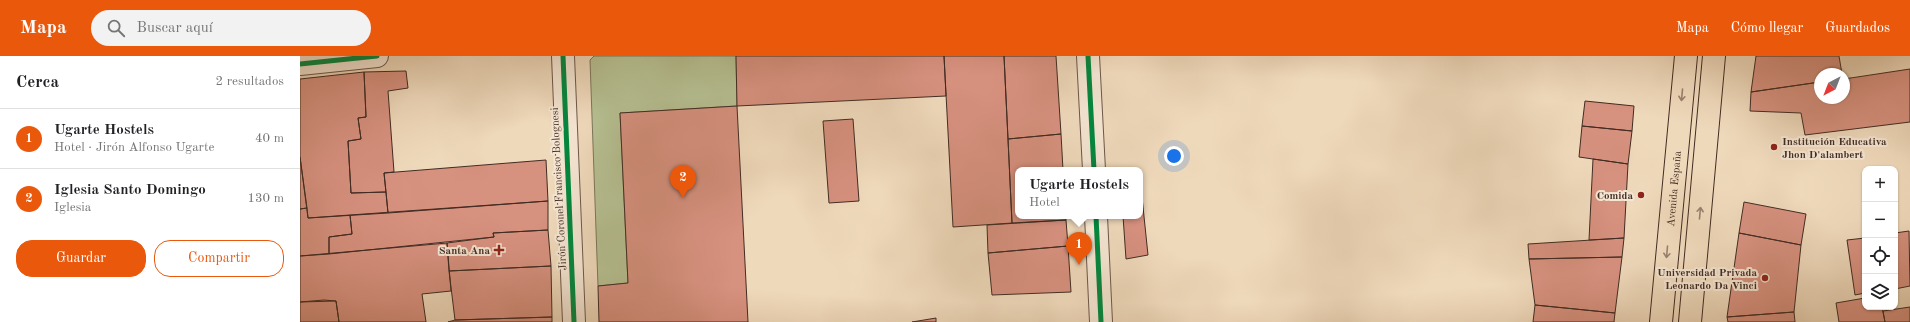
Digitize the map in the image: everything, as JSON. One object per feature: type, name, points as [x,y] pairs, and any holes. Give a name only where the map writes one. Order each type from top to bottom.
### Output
[{"type":"main road","name":"Avenida España","points":[[1661,322],[1686,56]]},
{"type":"main road","points":[[1690,322],[1714,56]]},
{"type":"street","points":[[300,64],[378,56]]},
{"type":"street","name":"Jirón Coronel Francisco Bolognesi","points":[[563,56],[574,322]]},
{"type":"street","points":[[1088,56],[1094,167]]},
{"type":"street","points":[[1096,219],[1101,322]]},
{"type":"green space","points":[[594,56],[736,56],[737,106],[620,113],[628,283],[598,286],[590,60]]},
{"type":"building","points":[[736,56],[944,56],[946,96],[737,106]]},
{"type":"building","points":[[944,56],[1004,56],[1012,223],[953,227]]},
{"type":"building","points":[[1004,56],[1056,56],[1061,134],[1008,139]]},
{"type":"building","points":[[1756,56],[1839,56],[1841,68],[1814,68],[1814,83],[1751,92]]},
{"type":"building","points":[[1910,69],[1910,122],[1805,135],[1801,113],[1750,111],[1751,92],[1814,83],[1814,104],[1850,104],[1850,78]]},
{"type":"building","points":[[406,71],[408,88],[388,91],[394,172],[384,173],[386,192],[351,193],[348,141],[361,139],[358,118],[366,117],[364,72]]},
{"type":"building","points":[[364,72],[366,117],[358,118],[361,139],[348,141],[351,193],[386,192],[388,213],[308,218],[300,157],[300,79]]},
{"type":"building","points":[[1585,101],[1634,106],[1632,131],[1582,126]]},
{"type":"building","points":[[737,106],[748,322],[599,322],[598,286],[628,283],[620,113]]},
{"type":"building","points":[[853,119],[859,201],[829,203],[823,121]]},
{"type":"building","points":[[1582,126],[1632,131],[1628,164],[1579,157]]},
{"type":"building","points":[[1061,134],[1063,167],[1015,167],[1015,219],[1066,220],[1012,223],[1008,139]]},
{"type":"building","points":[[300,157],[307,208],[300,209]]},
{"type":"building","points":[[1593,159],[1628,164],[1624,238],[1589,240]]},
{"type":"building","points":[[546,160],[548,201],[388,213],[384,173]]},
{"type":"building","points":[[548,201],[548,230],[493,233],[494,237],[329,254],[329,237],[352,234],[350,215]]},
{"type":"building","points":[[1744,202],[1806,214],[1801,245],[1739,233]]},
{"type":"building","points":[[1143,207],[1148,255],[1126,259],[1123,219],[1143,219]]},
{"type":"building","points":[[307,208],[308,218],[350,215],[352,234],[329,237],[329,254],[300,256],[300,209]]},
{"type":"building","points":[[1066,220],[1068,246],[988,253],[987,225]]},
{"type":"building","name":"Santa Ana","points":[[548,230],[551,266],[449,271],[447,243],[494,237],[493,233]]},
{"type":"building","points":[[1909,231],[1910,286],[1898,288],[1898,238],[1898,233]]},
{"type":"building","name":"Universidad Privada Leonardo Da Vinci","points":[[1739,233],[1801,245],[1794,312],[1727,317]]},
{"type":"building","points":[[1624,238],[1622,257],[1529,259],[1528,244]]},
{"type":"building","points":[[1862,238],[1862,294],[1855,295],[1847,240]]},
{"type":"building","points":[[447,243],[451,291],[422,294],[426,322],[339,322],[336,301],[300,302],[300,256]]},
{"type":"building","points":[[1068,246],[1071,292],[992,295],[988,253]]},
{"type":"building","points":[[1622,257],[1615,313],[1535,305],[1529,259]]},
{"type":"building","points":[[551,266],[552,317],[455,320],[449,271]]},
{"type":"building","points":[[1862,299],[1862,310],[1883,310],[1885,322],[1839,322],[1836,303]]},
{"type":"building","points":[[324,300],[336,301],[339,322],[300,322],[300,302]]},
{"type":"building","points":[[1535,305],[1615,313],[1614,322],[1533,322]]},
{"type":"building","points":[[1910,307],[1910,322],[1885,322],[1883,311],[1898,310]]},
{"type":"building","points":[[1794,312],[1795,322],[1728,322],[1727,317]]},
{"type":"building","points":[[552,317],[552,322],[448,322],[455,320]]},
{"type":"building","points":[[936,318],[936,322],[912,322]]},
{"type":"cycle path","points":[[300,64],[377,56]]},
{"type":"cycle path","points":[[563,56],[574,322]]},
{"type":"cycle path","points":[[1088,56],[1094,167]]},
{"type":"cycle path","points":[[1096,219],[1101,322]]},
{"type":"place","name":"Institución Educativa Jhon D'alambert","points":[[1774,147]]},
{"type":"place","name":"Comida","points":[[1641,195]]},
{"type":"place","name":"Iglesia Santo Domingo","points":[[683,198]]},
{"type":"place","name":"Santa Ana","points":[[499,250]]},
{"type":"place","name":"Ugarte Hostels","points":[[1079,265]]},
{"type":"place","name":"Universidad Privada Leonardo Da Vinci","points":[[1765,278]]}]
